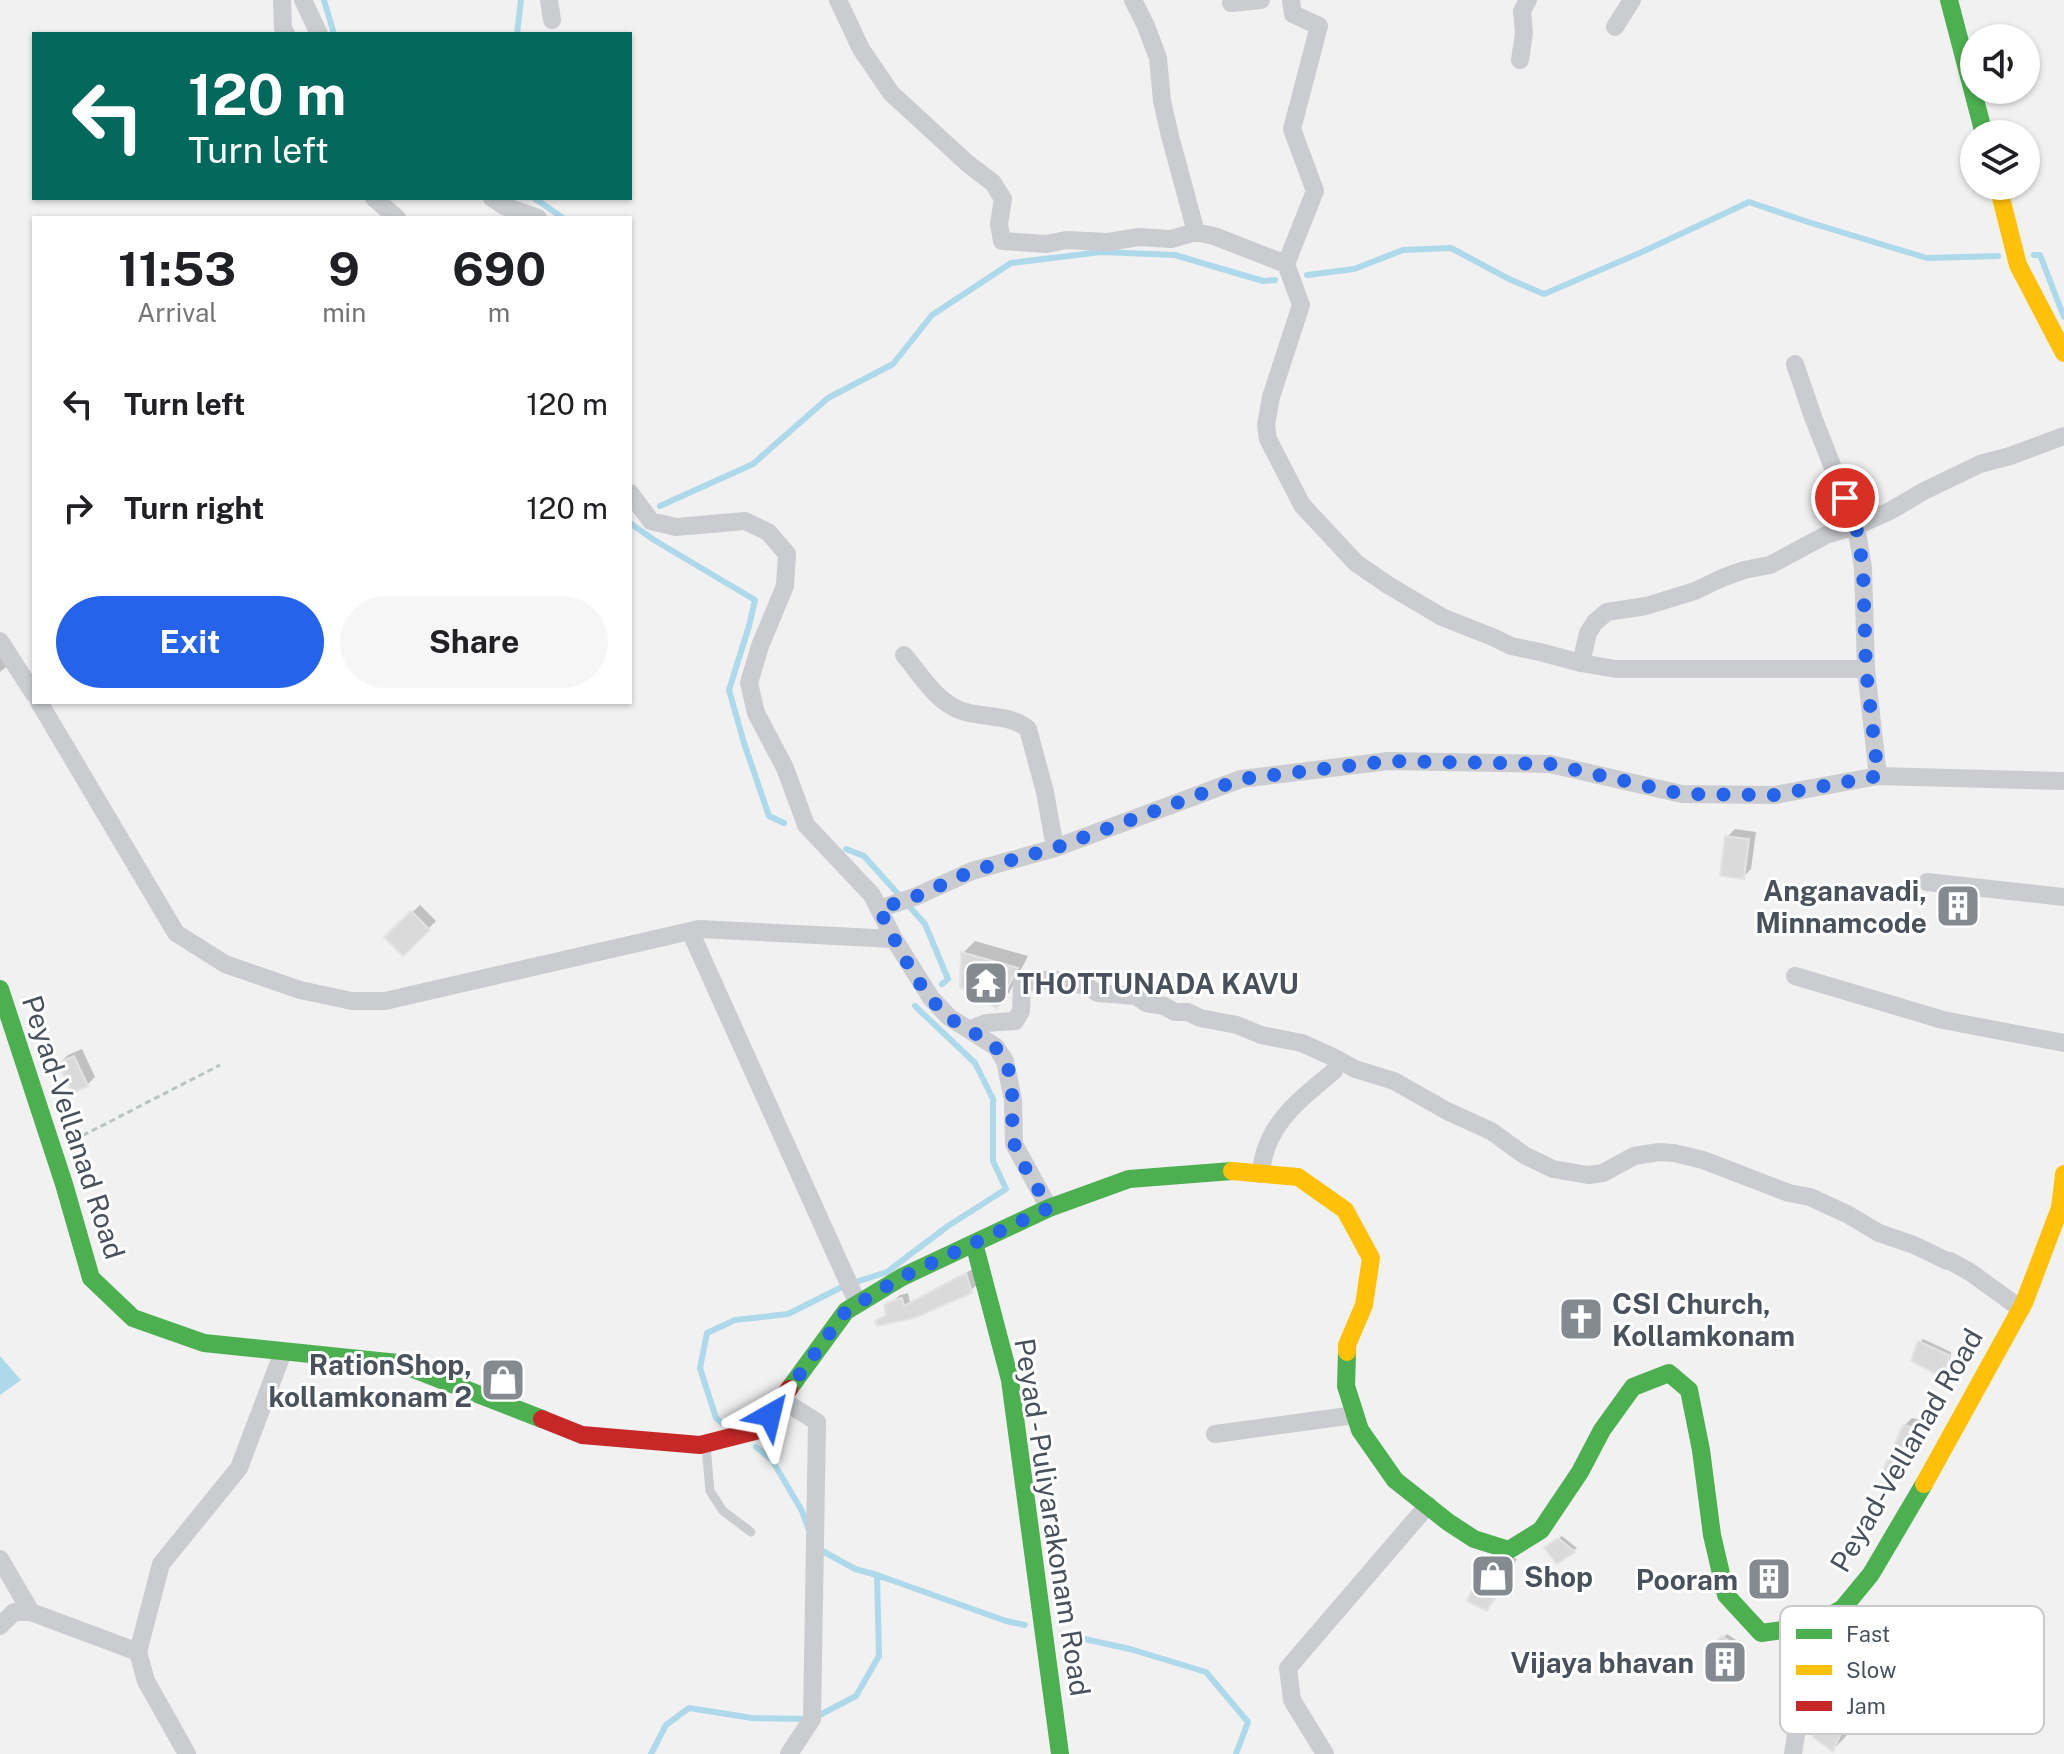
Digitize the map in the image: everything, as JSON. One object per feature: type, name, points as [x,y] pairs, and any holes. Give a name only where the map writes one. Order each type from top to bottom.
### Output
[{"type":"main road","points":[[1949,0],[1980,120]]},
{"type":"main road","points":[[2002,200],[2018,265],[2064,353]]},
{"type":"main road","name":"Peyad-Vellanad Road","points":[[0,989],[91,1278],[133,1318],[204,1343],[398,1363],[582,1435],[700,1445],[759,1430],[856,1300],[1049,1208],[1129,1179],[1228,1171],[1298,1177],[1345,1210],[1371,1258],[1364,1305],[1347,1345],[1346,1386],[1360,1430],[1395,1480],[1474,1539],[1509,1550],[1541,1530],[1580,1472],[1602,1430],[1633,1387],[1669,1373],[1689,1390],[1701,1450],[1712,1535],[1726,1595],[1761,1633],[1780,1630]]},
{"type":"main road","name":"Peyad-Vellanad Road","points":[[1845,1606],[1871,1574],[1910,1510],[2021,1309],[2060,1208],[2064,1174]]},
{"type":"main road","name":"Peyad - Puliyarakonam Road","points":[[974,1243],[1010,1380],[1060,1754]]},
{"type":"street","points":[[282,0],[285,32]]},
{"type":"street","points":[[303,0],[318,32]]},
{"type":"street","points":[[549,0],[552,20]]},
{"type":"street","points":[[838,0],[861,49],[891,93],[993,183],[1003,199],[999,224],[1002,241],[1047,244],[1066,240],[1108,242],[1139,237],[1171,239],[1196,232],[1286,264]]},
{"type":"street","points":[[1133,0],[1158,58],[1162,101],[1196,232]]},
{"type":"street","points":[[1231,3],[1261,0]]},
{"type":"street","points":[[1291,0],[1293,14],[1319,26],[1292,129],[1315,191],[1286,264],[1301,305],[1271,397],[1266,425],[1268,439],[1302,505],[1356,563],[1388,585],[1442,617],[1511,646],[1616,669],[1866,669]]},
{"type":"street","points":[[1520,60],[1524,33],[1522,11],[1528,0]]},
{"type":"street","points":[[1615,27],[1632,0]]},
{"type":"street","points":[[376,200],[395,216]]},
{"type":"street","points":[[495,200],[532,216]]},
{"type":"street","points":[[1795,364],[1856,526],[1863,568],[1866,669],[1878,776]]},
{"type":"street","points":[[1581,663],[1588,633],[1607,612],[1646,606],[1695,591],[1744,570],[1770,565],[1826,535],[1890,511],[1980,464],[2064,436]]},
{"type":"street","points":[[632,496],[651,521],[676,527],[745,521],[768,532],[787,554],[785,586],[760,646],[749,683],[756,713],[785,768],[806,825],[885,907],[894,939],[931,998],[949,1017],[996,1047],[1005,1061],[1013,1100],[1014,1144],[1049,1208]]},
{"type":"street","points":[[0,641],[29,673]]},
{"type":"street","points":[[904,655],[940,698],[961,710],[1020,722],[1028,729],[1045,792],[1055,848]]},
{"type":"street","points":[[40,704],[176,933],[225,964],[300,990],[352,1001],[385,1001],[699,929],[894,939]]},
{"type":"street","points":[[885,907],[972,871],[1055,848],[1241,779],[1388,761],[1550,764],[1682,794],[1775,795],[1878,776],[2064,781]]},
{"type":"street","points":[[1927,882],[2064,897]]},
{"type":"street","points":[[690,931],[856,1300]]},
{"type":"street","points":[[1795,976],[1943,1020],[2064,1043]]},
{"type":"street","points":[[969,1030],[986,1023],[1015,1021],[1021,1011],[1022,983],[1052,979],[1086,986],[1098,993],[1136,996],[1146,1003],[1164,1006],[1175,1012],[1188,1012],[1261,1035],[1302,1043],[1355,1069],[1394,1081],[1491,1131],[1524,1155],[1553,1169],[1588,1175],[1603,1173],[1634,1156],[1674,1153],[1715,1164],[1789,1193],[1810,1197],[1879,1233],[1950,1261],[2021,1309]]},
{"type":"street","points":[[1260,1174],[1266,1147],[1275,1130],[1296,1103],[1334,1071]]},
{"type":"street","points":[[187,1754],[146,1681],[138,1652],[161,1564],[239,1468],[283,1352]]},
{"type":"street","points":[[782,1400],[817,1422],[812,1719],[789,1754]]},
{"type":"street","points":[[1215,1434],[1355,1415]]},
{"type":"street","points":[[1325,1754],[1292,1700],[1288,1668],[1428,1505]]},
{"type":"street","points":[[0,1559],[31,1612]]},
{"type":"street","points":[[0,1626],[14,1612],[31,1612],[138,1652]]},
{"type":"street","points":[[1793,1754],[1796,1734]]},
{"type":"lane","points":[[706,1444],[710,1491],[723,1511],[751,1532]]},
{"type":"path","points":[[53,1151],[220,1065]]},
{"type":"water","points":[[0,1356],[21,1380],[0,1395]]},
{"type":"building","points":[[1725,836],[1749,839],[1744,879],[1720,876]]},
{"type":"building","name":"Anganavadi, Minnamcode","points":[[1950,897],[1972,899],[1967,922],[1943,918]]},
{"type":"building","points":[[411,911],[430,930],[403,956],[384,937]]},
{"type":"building","name":"THOTTUNADA KAVU","points":[[961,952],[1018,968],[997,1008],[960,987]]},
{"type":"building","points":[[74,1056],[88,1086],[72,1093],[58,1063]]},
{"type":"building","points":[[966,1273],[972,1293],[914,1318],[877,1326],[875,1321],[886,1315],[884,1305],[902,1298],[904,1306]]},
{"type":"building","points":[[1918,1341],[1949,1355],[1945,1379],[1911,1361]]},
{"type":"building","name":"RationShop, kollamkonam 2","points":[[495,1370],[514,1374],[513,1392],[490,1383]]},
{"type":"building","points":[[1903,1425],[1924,1430],[1898,1478],[1882,1473]]},
{"type":"building","points":[[1558,1538],[1575,1552],[1557,1564],[1544,1548]]},
{"type":"building","name":"Shop","points":[[1487,1559],[1511,1567],[1487,1611],[1467,1601]]},
{"type":"building","name":"Pooram","points":[[1765,1566],[1784,1573],[1773,1598],[1753,1585]]},
{"type":"building","name":"Vijaya bhavan","points":[[1722,1636],[1736,1646],[1742,1674],[1716,1682],[1708,1650]]},
{"type":"building","points":[[1814,1734],[1840,1734],[1833,1752],[1813,1737]]},
{"type":"waterway","points":[[324,0],[333,32]]},
{"type":"waterway","points":[[517,32],[521,0]]},
{"type":"waterway","points":[[537,200],[560,216]]},
{"type":"waterway","points":[[1307,275],[1354,269],[1403,250],[1451,248],[1544,294],[1749,202],[1927,258],[1998,256]]},
{"type":"waterway","points":[[660,506],[753,464],[828,398],[893,364],[932,315],[1011,263],[1101,252],[1175,255],[1263,281],[1275,280]]},
{"type":"waterway","points":[[2034,255],[2040,255],[2064,317]]},
{"type":"waterway","points":[[632,524],[755,600],[729,690],[769,816],[784,823]]},
{"type":"waterway","points":[[846,849],[864,856],[925,924],[948,979],[942,984]]},
{"type":"waterway","points":[[722,1423],[716,1418],[700,1368],[707,1333],[735,1320],[788,1314],[844,1286],[887,1272],[948,1226],[1006,1189],[993,1161],[993,1099],[975,1063],[915,1006]]},
{"type":"waterway","points":[[756,1447],[772,1460],[802,1511],[809,1530]]},
{"type":"waterway","points":[[651,1754],[666,1725],[689,1708],[752,1718],[812,1719],[856,1696],[879,1656],[877,1575],[855,1569],[817,1548]]},
{"type":"waterway","points":[[877,1575],[1025,1625]]},
{"type":"waterway","points":[[1061,1634],[1130,1649],[1206,1672],[1248,1722],[1236,1754]]},
{"type":"traffic: fast","points":[[1949,0],[1980,120]]},
{"type":"traffic: fast","points":[[0,989],[64,1184],[91,1278],[133,1318],[204,1343],[398,1363],[542,1419]]},
{"type":"traffic: fast","points":[[789,1389],[846,1311],[902,1277],[1049,1208],[1129,1179],[1232,1171]]},
{"type":"traffic: fast","points":[[974,1243],[1010,1380],[1060,1754]]},
{"type":"traffic: fast","points":[[1347,1352],[1346,1386],[1360,1430],[1395,1480],[1474,1539],[1509,1550],[1541,1530],[1580,1472],[1602,1430],[1633,1387],[1669,1373],[1689,1390],[1701,1450],[1712,1535],[1726,1595],[1761,1633],[1780,1630]]},
{"type":"traffic: fast","points":[[1845,1606],[1871,1574],[1924,1484]]},
{"type":"traffic: slow","points":[[2002,200],[2018,265],[2064,353]]},
{"type":"traffic: slow","points":[[1232,1171],[1298,1177],[1345,1210],[1371,1258],[1364,1305],[1347,1352]]},
{"type":"traffic: slow","points":[[1924,1484],[2024,1303],[2060,1208],[2064,1174]]},
{"type":"traffic: jam","points":[[542,1419],[582,1435],[700,1445],[759,1430],[789,1389]]},
{"type":"place","name":"Anganavadi, Minnamcode","points":[[1958,906]]},
{"type":"place","name":"THOTTUNADA KAVU","points":[[986,983]]},
{"type":"place","name":"CSI Church, Kollamkonam","points":[[1581,1319]]},
{"type":"place","name":"RationShop, kollamkonam 2","points":[[503,1380]]},
{"type":"place","name":"Shop","points":[[1493,1576]]},
{"type":"place","name":"Pooram","points":[[1769,1579]]},
{"type":"place","name":"Vijaya bhavan","points":[[1725,1662]]},
{"type":"route","points":[[770,1415],[846,1311],[902,1277],[1049,1208],[1014,1144],[1013,1100],[1005,1061],[996,1047],[949,1017],[931,998],[879,909],[972,871],[1055,848],[1241,779],[1388,761],[1550,764],[1682,794],[1775,795],[1878,776],[1866,669],[1863,568],[1856,526],[1845,498]]}]
